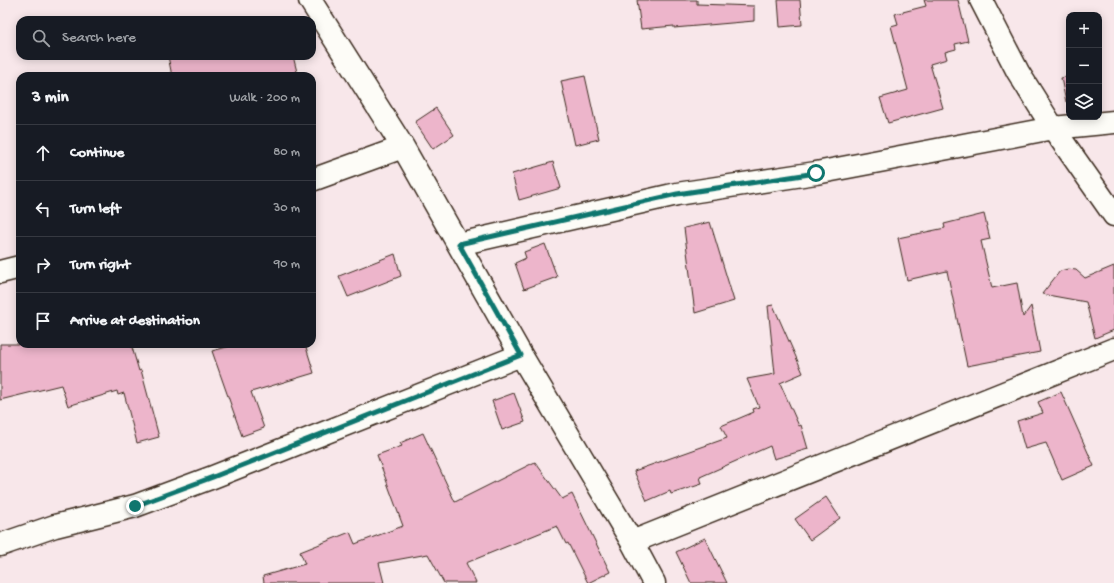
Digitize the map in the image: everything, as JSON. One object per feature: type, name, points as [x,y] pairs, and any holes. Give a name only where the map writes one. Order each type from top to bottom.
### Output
[{"type":"street","points":[[310,0],[403,147],[521,355],[632,542],[654,583]]},
{"type":"street","points":[[981,0],[1018,72],[1053,128],[1114,215]]},
{"type":"street","points":[[459,244],[677,194],[816,173],[1053,128],[1114,122]]},
{"type":"street","points":[[316,179],[403,147]]},
{"type":"street","points":[[0,272],[16,268]]},
{"type":"street","points":[[632,542],[1114,349]]},
{"type":"street","points":[[0,545],[55,526],[135,506],[213,477],[521,355]]},
{"type":"building","points":[[637,0],[697,0],[697,4],[754,6],[754,21],[674,28],[674,26],[641,29]]},
{"type":"building","points":[[778,0],[800,0],[802,25],[780,27]]},
{"type":"building","points":[[924,0],[958,0],[968,41],[955,44],[956,49],[945,52],[947,59],[930,64],[943,108],[888,123],[880,98],[908,90],[891,26],[898,24],[895,14],[926,6]]},
{"type":"building","points":[[169,60],[294,60],[297,72],[171,72]]},
{"type":"building","points":[[585,76],[599,139],[575,145],[561,81]]},
{"type":"building","points":[[1066,77],[1066,102],[1061,78]]},
{"type":"building","points":[[436,108],[454,135],[433,149],[415,122]]},
{"type":"building","points":[[553,162],[561,188],[519,200],[512,174]]},
{"type":"building","points":[[984,214],[990,239],[981,241],[992,288],[1017,283],[1023,317],[1031,306],[1040,352],[967,366],[947,271],[907,280],[898,238],[945,228],[944,224]]},
{"type":"building","points":[[710,222],[734,301],[695,313],[684,228]]},
{"type":"building","points":[[545,244],[557,277],[524,289],[515,263],[526,258],[524,252]]},
{"type":"building","points":[[395,254],[401,276],[348,297],[339,276]]},
{"type":"building","points":[[1114,266],[1114,330],[1095,338],[1086,302],[1042,294],[1060,271],[1068,269],[1076,270],[1085,278]]},
{"type":"building","points":[[773,305],[803,373],[780,383],[799,426],[801,425],[808,449],[774,459],[770,446],[700,477],[702,484],[671,494],[670,491],[647,501],[634,471],[727,438],[721,426],[754,412],[753,409],[759,407],[747,379],[775,374],[768,306]]},
{"type":"building","points":[[0,344],[16,344],[16,348],[132,348],[139,371],[141,370],[159,437],[137,443],[124,393],[118,395],[117,391],[68,406],[61,385],[0,400]]},
{"type":"building","points":[[223,348],[306,348],[314,373],[251,392],[264,428],[242,436],[212,351]]},
{"type":"building","points":[[1061,392],[1094,466],[1062,480],[1046,443],[1025,449],[1017,421],[1043,413],[1038,402]]},
{"type":"building","points":[[514,393],[525,422],[502,430],[492,401]]},
{"type":"building","points":[[423,433],[455,502],[535,462],[562,499],[572,494],[610,572],[588,583],[568,543],[566,544],[557,526],[466,563],[476,583],[444,583],[428,554],[379,563],[384,583],[264,583],[263,576],[305,564],[300,552],[350,532],[355,544],[403,526],[377,455],[402,446],[400,443]]},
{"type":"building","points":[[826,497],[840,518],[810,540],[795,519]]},
{"type":"building","points":[[705,538],[727,583],[691,583],[676,552]]},
{"type":"route","points":[[135,506],[213,477],[521,355],[459,244],[677,194],[816,173]]}]
